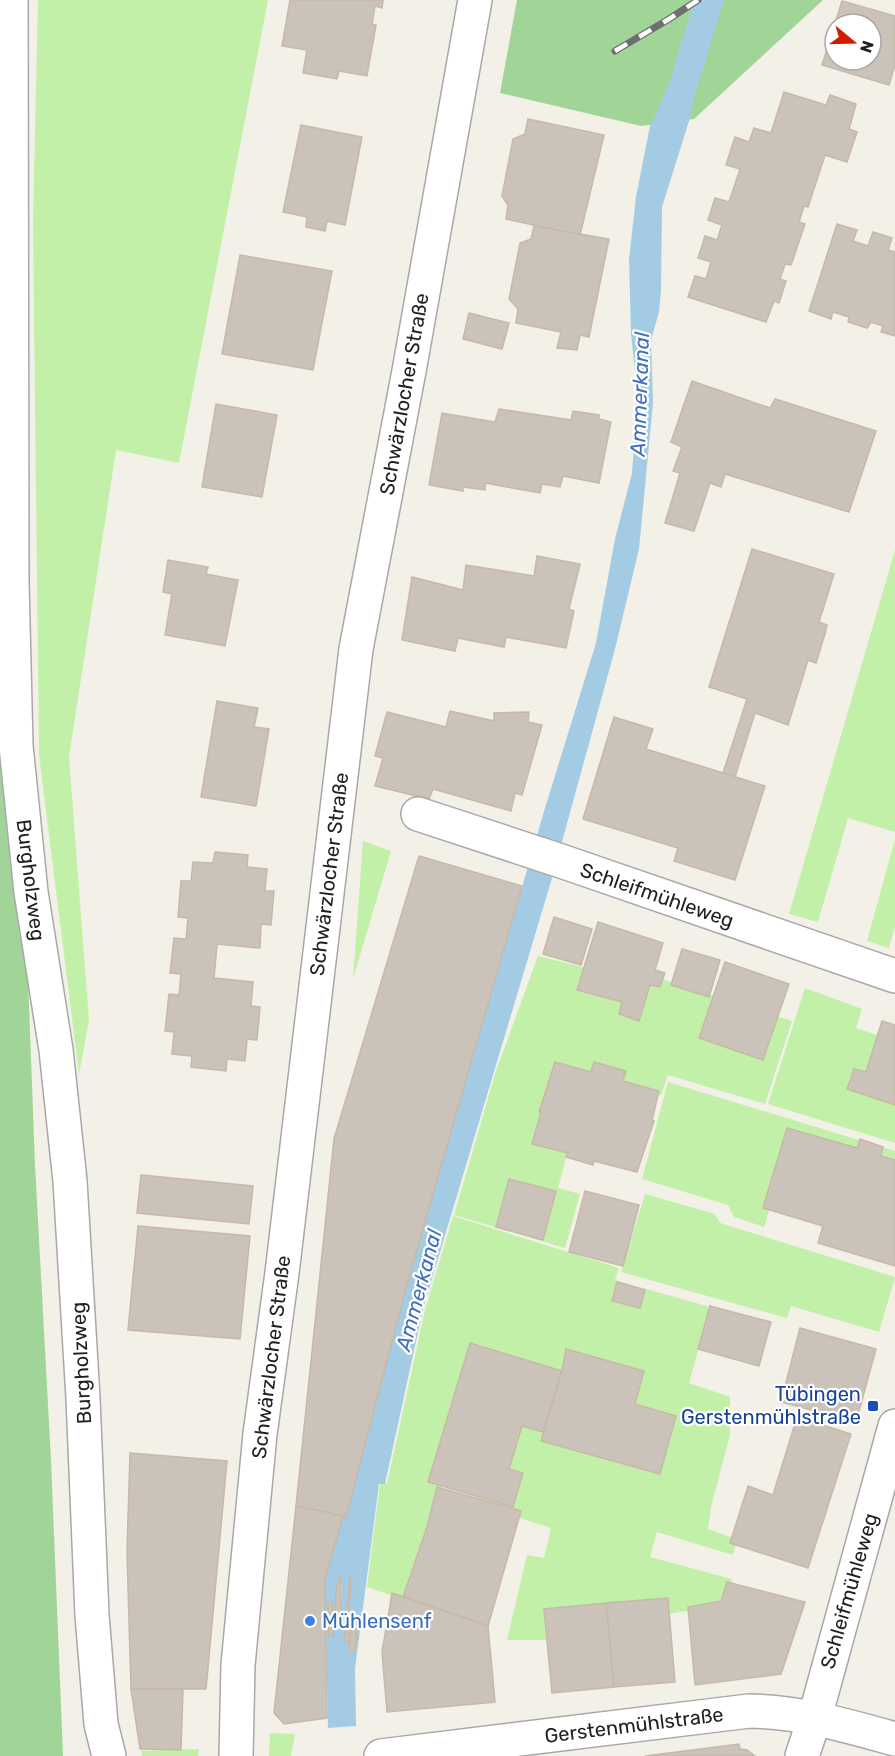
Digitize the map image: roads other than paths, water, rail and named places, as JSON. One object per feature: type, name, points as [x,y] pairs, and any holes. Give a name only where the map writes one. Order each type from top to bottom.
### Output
[{"type":"street","name":"Burgholzweg","points":[[11,0],[12,571],[16,746],[31,892],[56,1050],[70,1180],[83,1398],[92,1615],[101,1724],[109,1756]]},
{"type":"street","name":"Schwärzlocher Straße","points":[[236,1756],[238,1665],[260,1434],[282,1273],[356,649],[409,371],[475,0]]},
{"type":"street","name":"Schleifmühleweg","points":[[418,814],[895,976]]},
{"type":"street","name":"Schleifmühleweg","points":[[802,1756],[815,1717],[895,1426]]},
{"type":"street","name":"Gerstenmühlstraße","points":[[381,1756],[749,1711],[783,1712],[815,1717],[895,1739]]},
{"type":"water","name":"Ammerkanal","points":[[694,0],[724,0],[662,207],[661,290],[659,312],[651,340],[653,403],[639,549],[615,649],[552,878],[423,1309],[385,1484],[379,1484],[355,1669],[356,1726],[328,1728],[325,1579],[343,1516],[346,1516],[407,1284],[545,808],[596,643],[615,539],[632,473],[638,397],[631,334],[629,259],[636,197],[650,126],[669,84]],"holes":[[[340,1575],[338,1614],[335,1626],[335,1619],[333,1619],[333,1635],[329,1636],[328,1619],[326,1619],[328,1602],[332,1602],[333,1617],[335,1617]]]},
{"type":"railway","points":[[615,51],[698,0]]},
{"type":"place","name":"Tübingen Gerstenmühlstraße","points":[[873,1406]]},
{"type":"place","name":"Mühlensenf","points":[[310,1621]]}]
